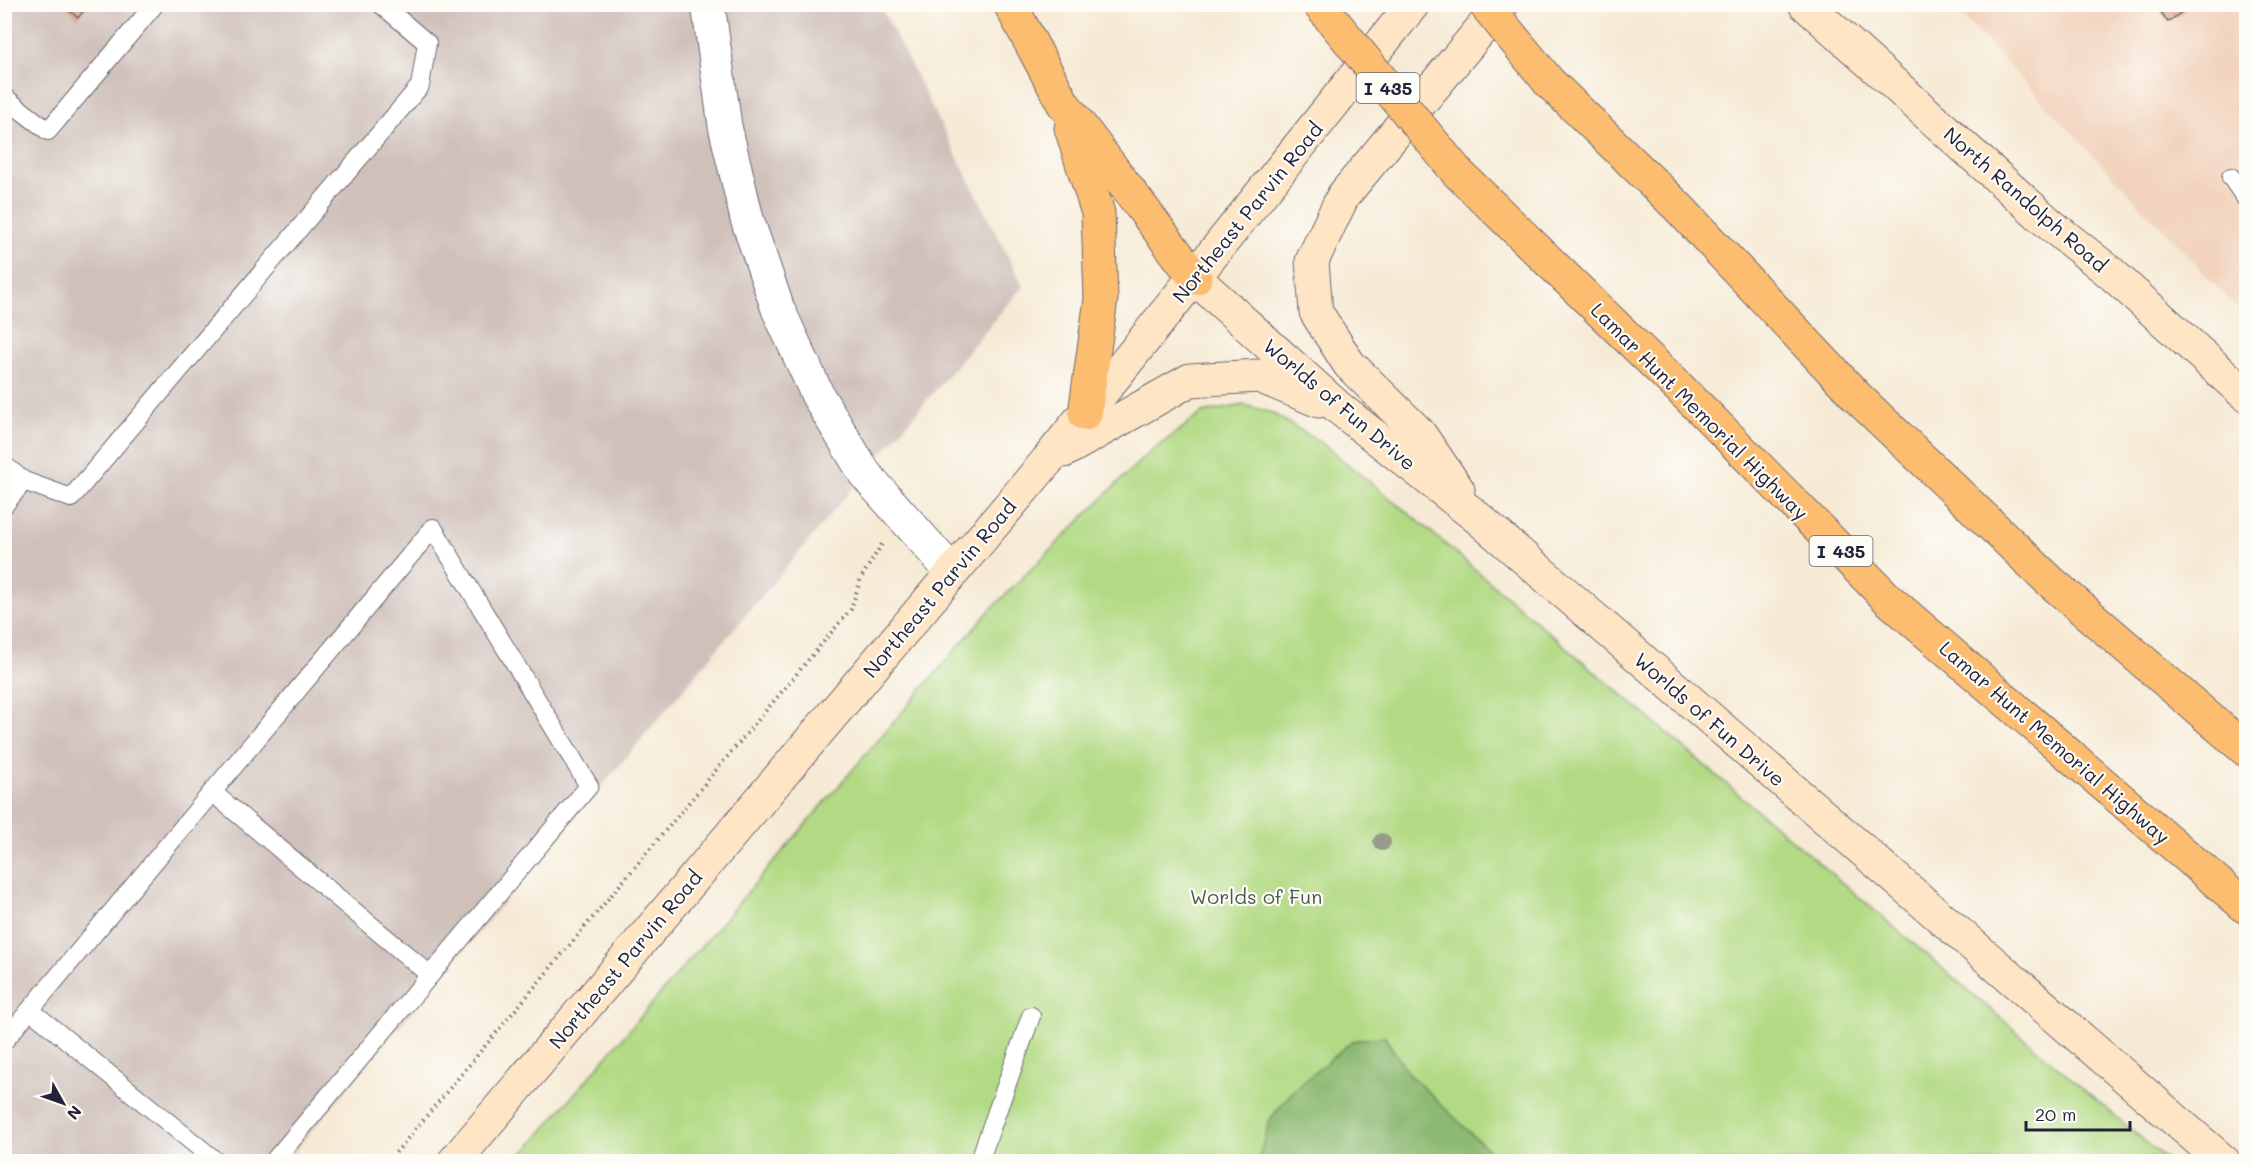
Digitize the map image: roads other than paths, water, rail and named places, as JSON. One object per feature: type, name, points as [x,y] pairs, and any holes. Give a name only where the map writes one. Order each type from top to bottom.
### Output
[{"type":"highway","points":[[1011,4],[1063,103],[1195,278]]},
{"type":"highway","name":"Lamar Hunt Memorial Highway","points":[[1318,4],[1457,172],[1704,412],[1889,600],[2247,907]]},
{"type":"highway","points":[[1485,4],[1550,82],[1679,208],[1859,399],[2051,582],[2247,750]]},
{"type":"highway","points":[[1063,103],[1098,213],[1101,299],[1085,414]]},
{"type":"main road","name":"Northeast Parvin Road","points":[[454,1161],[1047,460],[1413,4]]},
{"type":"main road","points":[[1478,518],[1419,433],[1349,364],[1317,312],[1312,261],[1343,196],[1502,4]]},
{"type":"main road","name":"North Randolph Road","points":[[1805,4],[2052,226],[2111,273],[2247,394]]},
{"type":"main road","name":"Worlds of Fun Drive","points":[[1195,278],[1340,409],[1478,518],[2224,1161]]},
{"type":"main road","points":[[1047,460],[1190,380],[1258,376],[1340,409]]},
{"type":"street","points":[[708,4],[725,126],[747,219],[778,309],[818,396],[859,465],[952,572]]},
{"type":"lane","points":[[4,97],[48,130],[155,4]]},
{"type":"lane","points":[[4,465],[24,481],[71,498],[420,86],[427,43],[381,4]]},
{"type":"lane","points":[[2230,177],[2247,199]]},
{"type":"lane","points":[[4,505],[24,481]]},
{"type":"lane","points":[[4,1041],[433,528],[589,786],[273,1161]]},
{"type":"lane","points":[[213,792],[430,975]]},
{"type":"lane","points":[[30,1010],[217,1161]]},
{"type":"lane","points":[[979,1161],[1031,1016]]},
{"type":"park label","name":"Worlds of Fun","points":[[1256,896]]}]
